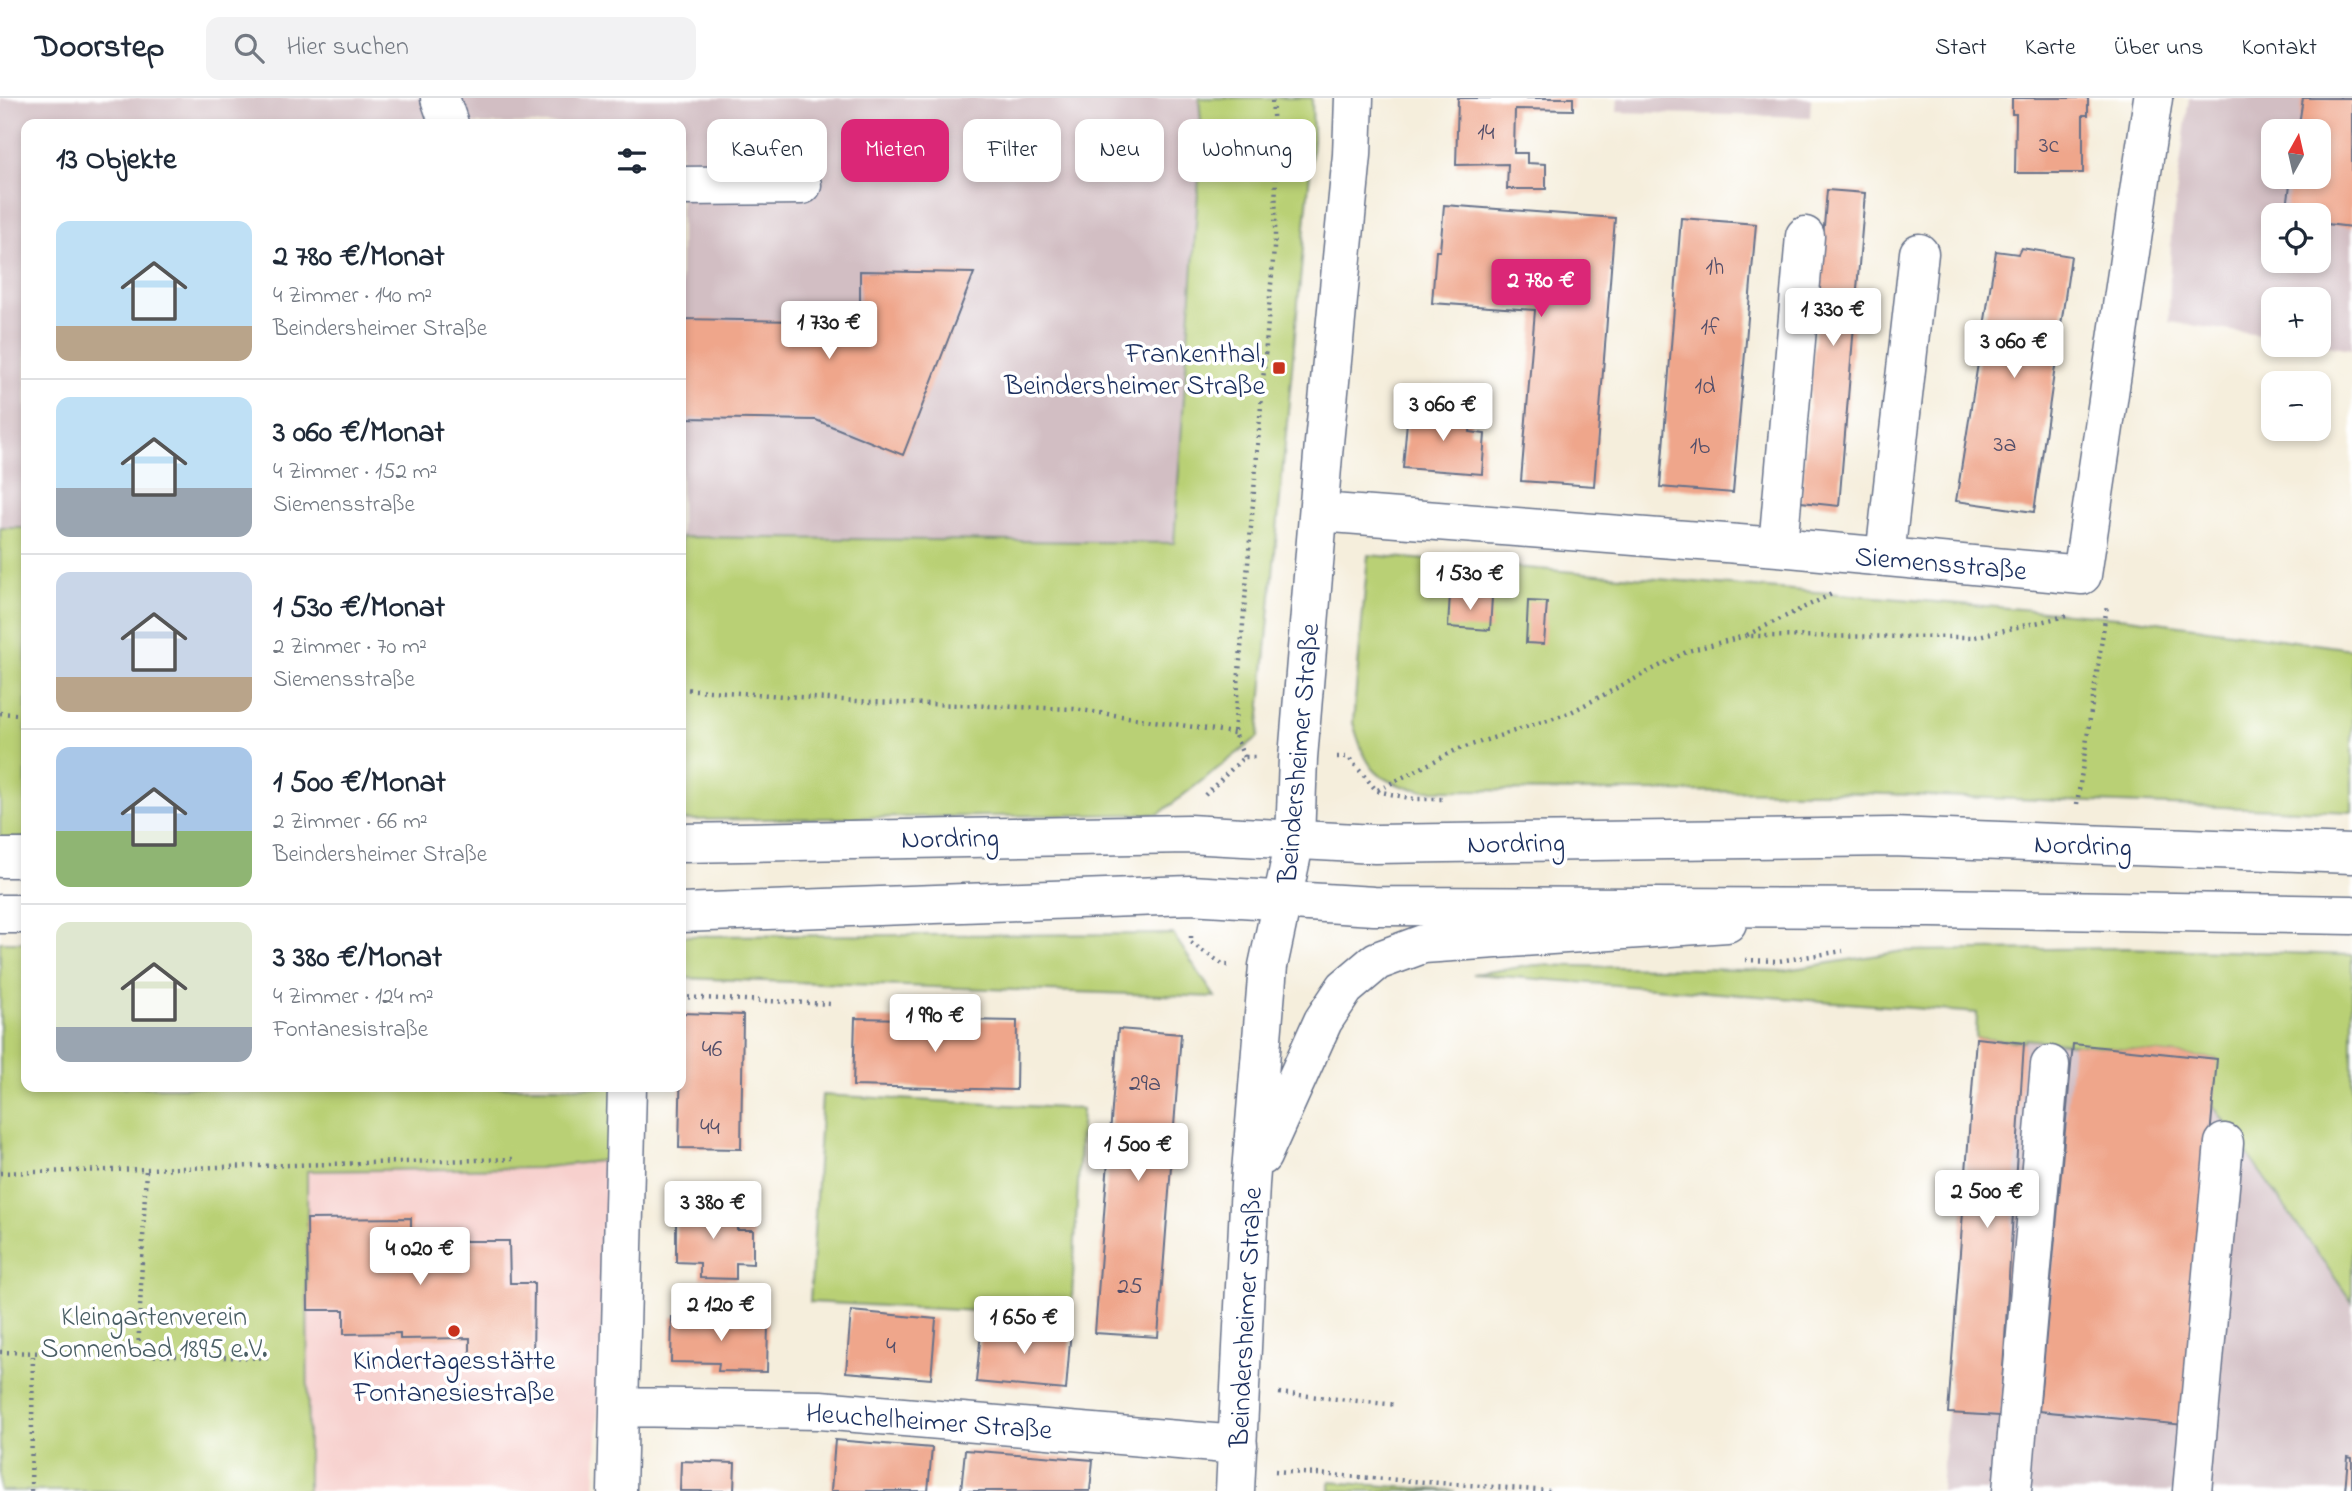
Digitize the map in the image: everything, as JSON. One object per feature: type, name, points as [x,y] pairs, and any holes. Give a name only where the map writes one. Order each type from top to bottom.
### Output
[{"type":"street","points":[[440,98],[447,119]]},
{"type":"street","name":"Beindersheimer Straße","points":[[1236,1468],[1250,1184],[1268,967],[1295,839],[1298,758],[1352,155],[1354,98]]},
{"type":"street","name":"Siemensstraße","points":[[1319,512],[1778,547],[2082,575],[2154,98]]},
{"type":"street","points":[[686,186],[802,185]]},
{"type":"street","points":[[1778,547],[1805,236]]},
{"type":"street","points":[[1866,555],[1919,253]]},
{"type":"street","name":"Nordring","points":[[686,842],[1188,834],[1405,844],[1892,837],[2352,854]]},
{"type":"street","points":[[0,858],[21,858]]},
{"type":"street","points":[[686,913],[1190,895],[1374,906],[1930,908],[2352,915]]},
{"type":"street","points":[[1250,1184],[1323,1021],[1345,988],[1377,961],[1423,944],[1930,908]]},
{"type":"street","points":[[0,914],[21,914]]},
{"type":"street","points":[[2012,1491],[2050,1065]]},
{"type":"street","points":[[617,1491],[627,1092]]},
{"type":"street","points":[[2192,1491],[2224,1143]]},
{"type":"street","name":"Heuchelheimer Straße","points":[[619,1407],[820,1409],[1236,1468]]},
{"type":"path","points":[[1244,757],[1234,733],[1275,236],[1276,160],[1272,98]]},
{"type":"path","points":[[1377,791],[1456,750],[1569,713],[1688,651],[1745,636],[1844,588],[1866,555]]},
{"type":"path","points":[[2076,811],[2108,607],[2094,610]]},
{"type":"path","points":[[1745,636],[1974,637],[2067,616]]},
{"type":"path","points":[[686,689],[872,702],[1074,709],[1234,733]]},
{"type":"path","points":[[0,713],[21,715]]},
{"type":"path","points":[[686,997],[831,1004]]},
{"type":"path","points":[[0,1173],[513,1159]]},
{"type":"path","points":[[138,1355],[146,1168]]},
{"type":"path","points":[[0,1352],[270,1358]]},
{"type":"path","points":[[31,1491],[33,1353]]},
{"type":"path","points":[[1241,1389],[1397,1405]]},
{"type":"path","points":[[1236,1468],[1550,1491]]},
{"type":"shaded area","points":[[0,98],[1199,98],[1201,119],[1178,119],[1178,182],[1199,182],[1174,543],[686,537],[686,119],[21,119],[21,528],[0,528]]},
{"type":"shaded area","points":[[1618,98],[1811,98],[1810,117],[1617,112]]},
{"type":"shaded area","points":[[2189,98],[2352,98],[2352,349],[2331,346],[2331,287],[2261,287],[2261,335],[2169,322],[2171,234]]},
{"type":"shaded area","points":[[1976,1038],[2024,1042],[2024,1039],[2217,1059],[2212,1104],[2352,1302],[2352,1491],[1941,1491]]},
{"type":"shaded area","name":"Kindertagesstätte Fontanesiestraße","points":[[608,1160],[595,1491],[308,1491],[307,1171],[538,1168]]},
{"type":"green space","points":[[1199,98],[1312,98],[1312,119],[1201,119]]},
{"type":"green space","points":[[1199,182],[1309,182],[1258,737],[1159,814],[686,820],[686,537],[1174,543]]},
{"type":"green space","points":[[0,528],[21,528],[21,838],[0,839]]},
{"type":"green space","points":[[1368,555],[2129,618],[2352,649],[2352,812],[1834,792],[1421,790],[1405,787],[1392,783],[1374,770],[1362,751],[1353,723]]},
{"type":"green space","points":[[1173,934],[1215,997],[686,978],[686,936]]},
{"type":"green space","name":"Kleingartenverein Sonnenbad 1895 e.V.","points":[[0,942],[21,942],[21,1092],[639,1092],[608,1160],[538,1168],[307,1171],[308,1491],[0,1491]]},
{"type":"green space","points":[[2124,948],[2352,955],[2352,1302],[2212,1104],[2216,1059],[2025,1039],[2024,1042],[1976,1038],[1977,1013],[1473,974],[1535,965],[1781,971],[1903,951]]},
{"type":"green space","points":[[822,1095],[1082,1109],[1071,1316],[810,1302]]},
{"type":"green space","points":[[1330,1482],[1455,1491],[1330,1491]]},
{"type":"building","points":[[1458,98],[1573,98],[1573,110],[1515,109],[1514,153],[1527,153],[1527,163],[1546,164],[1546,189],[1507,189],[1508,164],[1456,165]]},
{"type":"building","points":[[2012,98],[2088,98],[2088,115],[2083,115],[2083,173],[2015,173],[2016,114],[2012,114]]},
{"type":"building","points":[[2303,98],[2352,98],[2352,227],[2331,224],[2331,203],[2288,203],[2289,189],[2331,189],[2331,119],[2300,119]]},
{"type":"building","points":[[1827,190],[1865,193],[1839,506],[1801,502]]},
{"type":"building","points":[[1444,205],[1615,218],[1594,486],[1521,481],[1535,310],[1432,303],[1436,251],[1440,251]]},
{"type":"building","points":[[1681,218],[1756,224],[1733,493],[1660,487]]},
{"type":"building","points":[[2021,248],[2071,256],[2034,512],[1956,501],[1996,251],[2018,254]]},
{"type":"building","points":[[860,271],[974,273],[903,455],[816,420],[686,418],[686,319],[860,322]]},
{"type":"building","points":[[1408,410],[1472,416],[1470,432],[1485,434],[1482,474],[1403,468]]},
{"type":"building","points":[[1450,594],[1492,597],[1490,630],[1448,627]]},
{"type":"building","points":[[1528,601],[1547,602],[1544,644],[1526,643]]},
{"type":"building","points":[[686,1013],[743,1015],[741,1149],[679,1148],[680,1092],[686,1092]]},
{"type":"building","points":[[855,1018],[1017,1021],[1016,1090],[853,1086]]},
{"type":"building","points":[[1118,1029],[1181,1034],[1158,1337],[1095,1333]]},
{"type":"building","points":[[1976,1038],[2024,1043],[2000,1416],[1948,1413]]},
{"type":"building","points":[[2073,1044],[2217,1059],[2184,1425],[2039,1411]]},
{"type":"building","points":[[676,1208],[737,1209],[737,1230],[753,1230],[753,1264],[736,1263],[736,1279],[700,1278],[700,1263],[676,1262]]},
{"type":"building","points":[[411,1218],[411,1241],[509,1241],[510,1283],[534,1283],[533,1362],[470,1362],[470,1338],[400,1339],[400,1333],[344,1334],[344,1310],[308,1310],[307,1219]]},
{"type":"building","points":[[851,1311],[936,1319],[931,1379],[846,1372]]},
{"type":"building","points":[[672,1317],[724,1318],[724,1322],[768,1322],[767,1372],[718,1371],[719,1363],[671,1362]]},
{"type":"building","points":[[982,1322],[1071,1329],[1066,1390],[976,1382]]},
{"type":"building","points":[[835,1440],[932,1448],[928,1491],[831,1491]]},
{"type":"building","points":[[965,1450],[1093,1460],[1090,1491],[961,1491]]},
{"type":"building","points":[[2348,1457],[2352,1458],[2352,1491],[2345,1491]]},
{"type":"building","points":[[681,1461],[735,1463],[734,1491],[680,1491]]},
{"type":"place","name":"Frankenthal, Beindersheimer Straße","points":[[1279,368]]},
{"type":"place","name":"Kindertagesstätte Fontanesiestraße","points":[[454,1331]]}]
